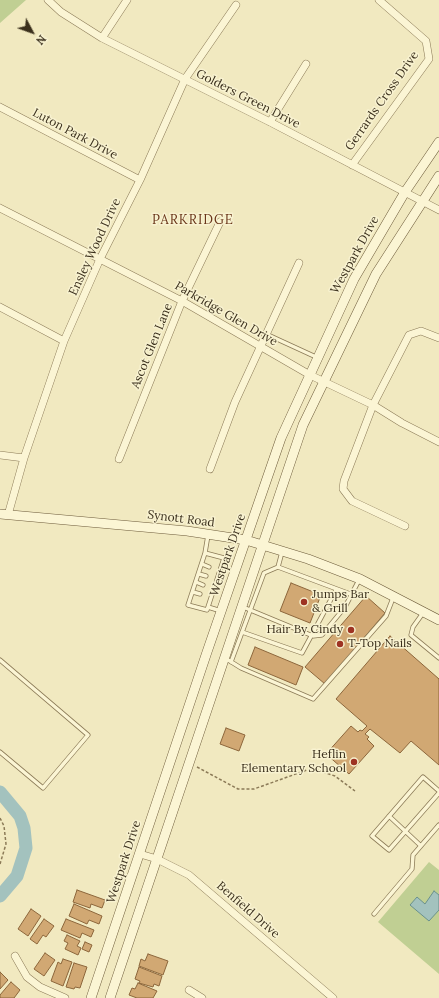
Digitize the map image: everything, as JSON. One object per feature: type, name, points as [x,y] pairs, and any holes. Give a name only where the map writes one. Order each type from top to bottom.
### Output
[{"type":"main road","name":"Westpark Drive","points":[[91,998],[207,652],[281,438],[354,278],[405,192],[439,142]]},
{"type":"main road","points":[[110,998],[188,762],[228,660],[241,606],[303,425],[376,274],[421,201],[439,176]]},
{"type":"main road","name":"Synott Road","points":[[4,515],[208,534],[246,540],[262,544],[360,579],[439,620]]},
{"type":"main road","points":[[207,652],[228,660]]},
{"type":"street","points":[[102,38],[127,0]]},
{"type":"street","name":"Gerrards Cross Drive","points":[[352,165],[429,58],[426,41],[379,0]]},
{"type":"street","name":"Golders Green Drive","points":[[49,1],[61,12],[102,38],[186,79],[439,210]]},
{"type":"street","name":"Ensley Wood Drive","points":[[4,515],[64,341],[100,258],[140,180],[186,79],[236,4]]},
{"type":"street","points":[[270,122],[306,64]]},
{"type":"street","name":"Luton Park Drive","points":[[0,107],[140,180]]},
{"type":"street","name":"Parkridge Glen Drive","points":[[0,208],[182,301],[310,375],[373,405],[402,423],[439,442]]},
{"type":"street","name":"Ascot Glen Lane","points":[[119,460],[182,301],[220,222]]},
{"type":"street","points":[[210,469],[235,402],[299,262]]},
{"type":"street","points":[[0,307],[64,341]]},
{"type":"street","points":[[405,526],[352,501],[343,489],[344,481],[373,405],[410,335],[421,330],[439,338]]},
{"type":"street","points":[[0,455],[24,458]]},
{"type":"street","name":"Benfield Drive","points":[[140,854],[157,859],[189,875],[333,998]]},
{"type":"street","points":[[15,956],[27,977],[40,987],[65,998]]},
{"type":"street","points":[[189,990],[202,998]]},
{"type":"lane","points":[[265,334],[318,358]]},
{"type":"lane","points":[[208,534],[202,564],[188,605],[207,610],[208,607],[221,611]]},
{"type":"lane","points":[[278,567],[282,551]]},
{"type":"lane","points":[[205,553],[224,558],[215,578],[209,597],[208,607]]},
{"type":"lane","points":[[202,564],[209,567]]},
{"type":"lane","points":[[353,595],[336,590],[278,567],[264,573],[242,632],[228,660],[313,699],[386,616],[393,596]]},
{"type":"lane","points":[[199,574],[206,576]]},
{"type":"lane","points":[[241,606],[313,636],[322,636],[353,595],[360,579]]},
{"type":"lane","points":[[196,582],[203,585]]},
{"type":"lane","points":[[242,632],[302,653],[313,636],[336,590]]},
{"type":"lane","points":[[193,592],[200,594]]},
{"type":"lane","points":[[423,612],[413,628],[412,635],[439,658]]},
{"type":"lane","points":[[0,660],[88,735],[43,788],[0,752]]},
{"type":"lane","points":[[423,777],[439,792],[389,850],[372,836],[423,777]]},
{"type":"lane","points":[[389,816],[421,846]]},
{"type":"lane","points":[[374,914],[412,869],[413,855],[439,825]]},
{"type":"path","points":[[188,762],[238,789],[254,789],[307,770],[317,770],[335,776],[355,791]]},
{"type":"path","points":[[0,818],[4,826],[6,839],[4,853],[0,864]]},
{"type":"green space","points":[[0,0],[26,0],[0,23]]},
{"type":"green space","points":[[429,862],[439,870],[439,974],[378,922]]},
{"type":"water","points":[[434,891],[439,895],[439,910],[429,921],[410,905],[417,897],[425,904]]},
{"type":"building","points":[[291,583],[321,595],[310,623],[280,611]]},
{"type":"building","points":[[366,596],[385,613],[325,684],[305,667]]},
{"type":"building","points":[[390,636],[439,679],[439,765],[411,741],[400,753],[370,729],[365,734],[369,737],[367,739],[374,746],[349,774],[326,754],[351,726],[358,732],[360,730],[362,731],[367,726],[336,699]]},
{"type":"building","points":[[255,647],[303,667],[296,685],[248,665]]},
{"type":"building","points":[[226,728],[245,735],[239,751],[220,744]]},
{"type":"building","points":[[77,890],[105,900],[102,908],[91,904],[90,908],[73,902]]},
{"type":"building","points":[[74,904],[102,916],[99,924],[89,920],[87,924],[69,916]]},
{"type":"building","points":[[31,909],[41,916],[28,936],[18,929]]},
{"type":"building","points":[[44,919],[54,926],[46,937],[43,935],[37,944],[30,939]]},
{"type":"building","points":[[66,919],[94,930],[91,937],[82,933],[80,938],[61,930]]},
{"type":"building","points":[[67,935],[80,941],[77,946],[81,948],[78,955],[65,949],[68,943],[64,941]]},
{"type":"building","points":[[85,942],[92,945],[89,952],[82,949]]},
{"type":"building","points":[[45,953],[55,960],[44,976],[34,969]]},
{"type":"building","points":[[148,954],[168,961],[163,975],[139,966],[141,959],[145,961]]},
{"type":"building","points":[[63,959],[72,962],[63,986],[51,981],[58,962],[61,964]]},
{"type":"building","points":[[74,963],[87,967],[80,988],[75,987],[74,989],[66,987]]},
{"type":"building","points":[[139,967],[162,976],[159,986],[154,984],[153,987],[139,983],[140,981],[135,979]]},
{"type":"building","points":[[0,972],[8,980],[0,989]]},
{"type":"building","points":[[11,982],[20,990],[14,998],[0,998],[0,995]]},
{"type":"building","points":[[138,983],[157,991],[153,998],[137,998],[129,995],[132,988],[135,989]]},
{"type":"waterway","points":[[0,792],[20,816],[24,828],[26,848],[17,876],[0,896]]},
{"type":"place","name":"Jumps Bar & Grill","points":[[304,602]]},
{"type":"place","name":"Hair By Cindy","points":[[351,630]]},
{"type":"place","name":"T-Top Nails","points":[[340,644]]},
{"type":"place","name":"Heflin Elementary School","points":[[354,762]]},
{"type":"district","name":"PARKRIDGE","points":[[193,220]]}]
